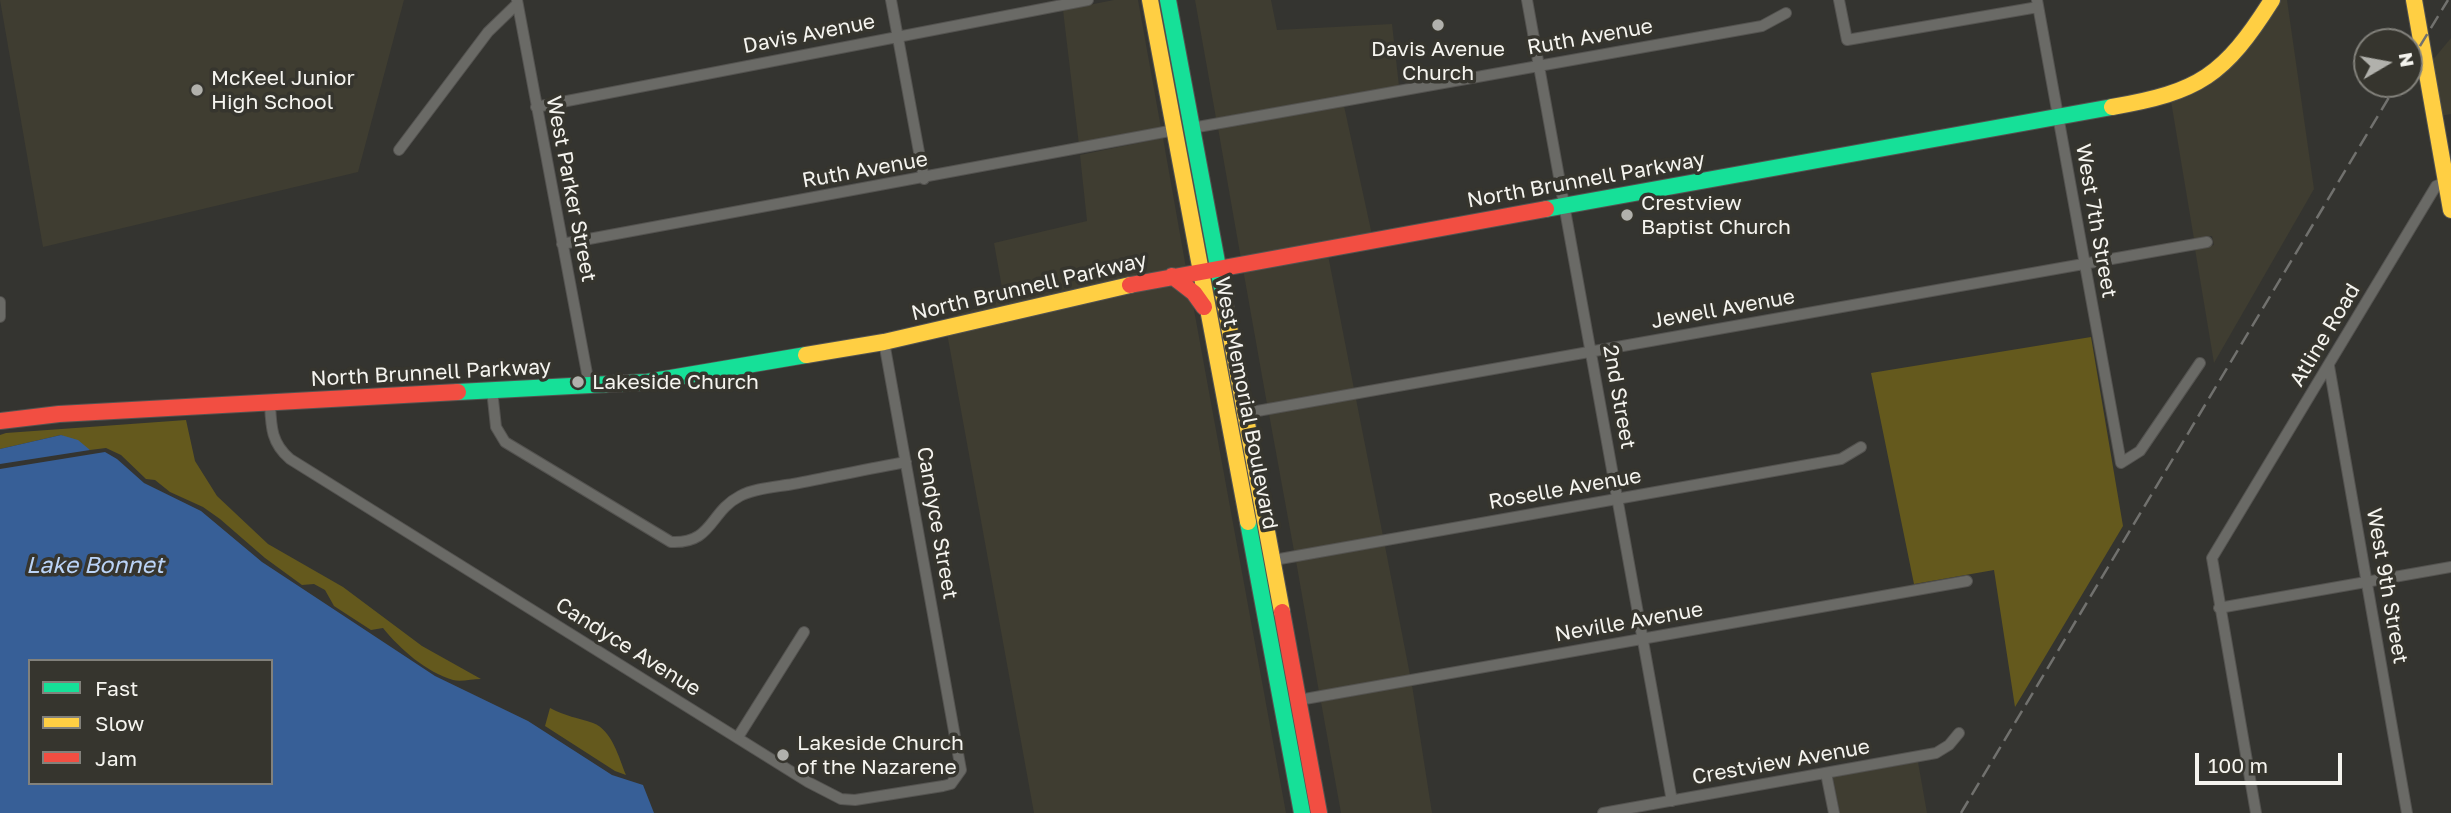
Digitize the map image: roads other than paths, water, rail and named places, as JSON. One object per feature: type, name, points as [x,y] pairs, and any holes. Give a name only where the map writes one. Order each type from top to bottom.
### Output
[{"type":"street","points":[[891,0],[923,178]]},
{"type":"street","name":"Davis Avenue","points":[[536,107],[1088,0]]},
{"type":"street","name":"West Memorial Boulevard","points":[[1150,0],[1303,813]]},
{"type":"street","points":[[1161,0],[1169,7]]},
{"type":"street","name":"2nd Street","points":[[1527,0],[1672,802]]},
{"type":"street","points":[[1839,0],[1847,40],[2037,3]]},
{"type":"street","name":"North Brunnell Parkway","points":[[0,421],[59,414],[647,382],[884,342],[1064,298],[1172,276],[2163,98],[2201,83],[2220,71],[2240,49],[2272,0]]},
{"type":"street","points":[[2414,0],[2451,210]]},
{"type":"street","points":[[399,150],[488,32],[517,2]]},
{"type":"street","name":"West Parker Street","points":[[517,2],[589,384]]},
{"type":"street","name":"West 7th Street","points":[[2037,3],[2116,449],[2121,463],[2140,450],[2200,363]]},
{"type":"street","name":"West Memorial Boulevard","points":[[1169,7],[1319,813]]},
{"type":"street","name":"Ruth Avenue","points":[[1192,128],[1762,26],[1786,13]]},
{"type":"street","name":"Ruth Avenue","points":[[562,244],[1174,131]]},
{"type":"street","name":"Atline Road","points":[[2256,813],[2219,608],[2213,558],[2436,186],[2446,182]]},
{"type":"street","name":"Jewell Avenue","points":[[1246,413],[2207,242]]},
{"type":"street","points":[[1172,276],[1194,293],[1208,314]]},
{"type":"street","points":[[0,302],[0,317]]},
{"type":"street","name":"Candyce Street","points":[[884,342],[952,712]]},
{"type":"street","name":"West 9th Street","points":[[2329,366],[2407,813]]},
{"type":"street","points":[[492,390],[496,427],[505,442],[671,542],[697,538],[708,530],[724,507],[751,492],[906,462]]},
{"type":"street","name":"Candyce Avenue","points":[[270,403],[273,438],[279,450],[290,459],[808,782],[841,799],[870,800],[943,786],[957,777],[961,762],[952,712]]},
{"type":"street","name":"Roselle Avenue","points":[[1274,560],[1841,459],[1861,447]]},
{"type":"street","points":[[1248,520],[1274,560]]},
{"type":"street","points":[[1256,561],[1280,598]]},
{"type":"street","points":[[2219,608],[2451,567]]},
{"type":"street","name":"Neville Avenue","points":[[1299,700],[1966,581]]},
{"type":"street","points":[[738,737],[804,632]]},
{"type":"street","name":"Crestview Avenue","points":[[1603,813],[1936,754],[1950,745],[1959,733]]},
{"type":"street","points":[[1826,773],[1834,813]]},
{"type":"water","points":[[61,435],[78,440],[90,450],[0,464],[0,449]]},
{"type":"water","name":"Lake Bonnet","points":[[105,452],[144,483],[201,511],[262,562],[435,676],[528,721],[612,775],[643,785],[654,813],[0,813],[0,469]]},
{"type":"railway","points":[[2423,41],[2448,0]]},
{"type":"railway","points":[[1961,813],[2389,98]]},
{"type":"place","name":"Davis Avenue Church","points":[[1438,25]]},
{"type":"place","name":"McKeel Junior High School","points":[[197,90]]},
{"type":"place","name":"Crestview Baptist Church","points":[[1627,215]]},
{"type":"place","name":"Lakeside Church","points":[[578,382]]},
{"type":"place","name":"Lakeside Church of the Nazarene","points":[[783,755]]}]
